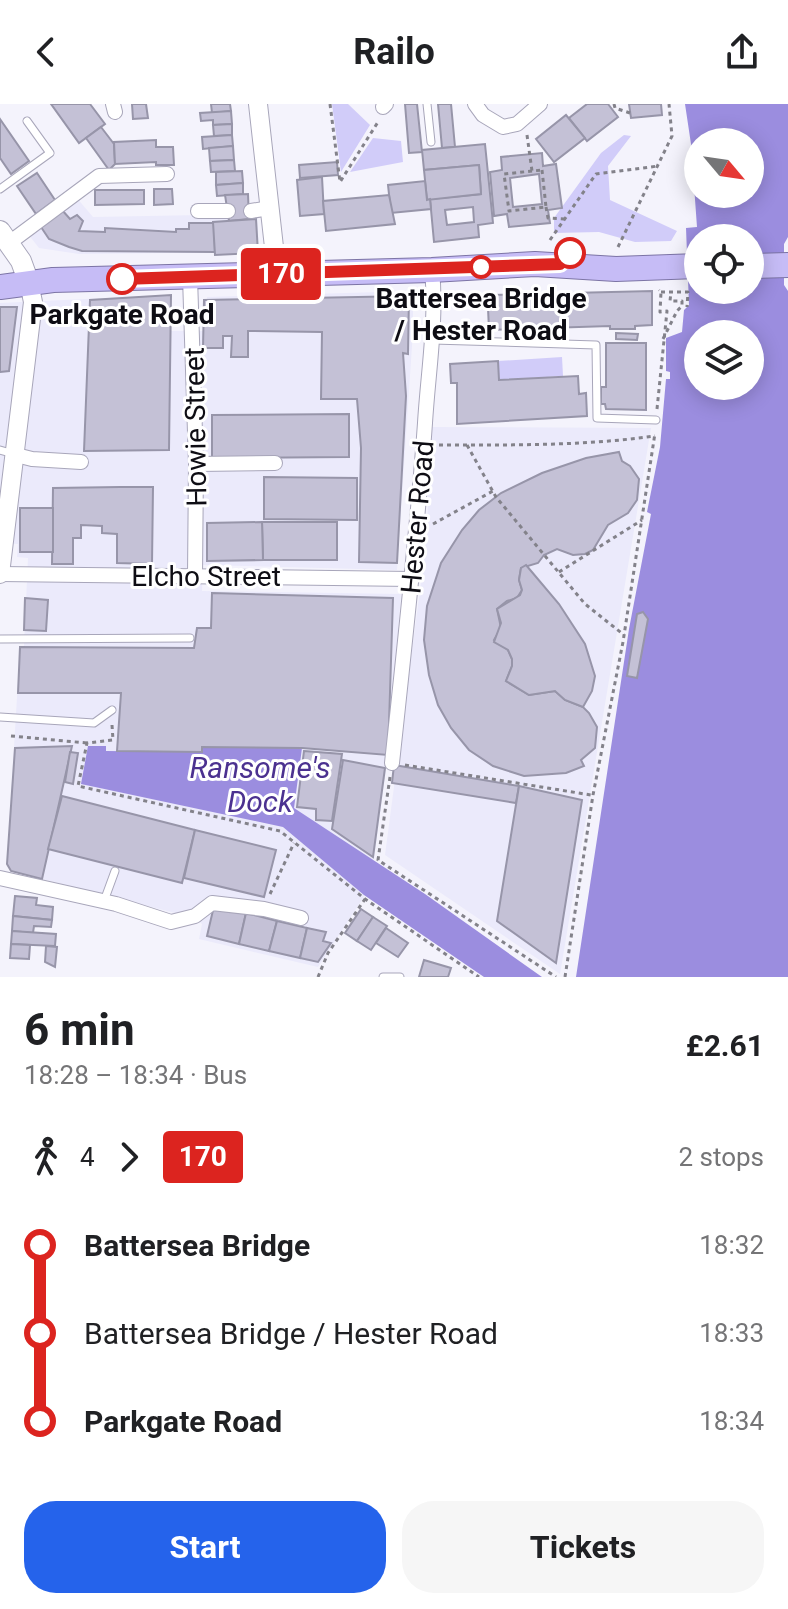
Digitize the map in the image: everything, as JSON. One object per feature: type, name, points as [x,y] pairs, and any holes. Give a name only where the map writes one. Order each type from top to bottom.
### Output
[{"type":"highway","points":[[0,287],[53,280],[432,270],[507,265],[560,264],[656,274],[684,269]]},
{"type":"highway","points":[[764,266],[788,265]]},
{"type":"main road","points":[[4,237],[21,261],[29,283]]},
{"type":"street","points":[[258,104],[277,274]]},
{"type":"street","points":[[475,104],[483,115],[503,127],[517,124],[540,104]]},
{"type":"street","points":[[4,237],[99,176],[167,174]]},
{"type":"street","points":[[251,211],[270,208]]},
{"type":"street","points":[[198,211],[228,211]]},
{"type":"street","name":"Hester Road","points":[[392,763],[416,533],[431,339],[432,270]]},
{"type":"street","name":"Howie Street","points":[[190,277],[196,464],[195,576]]},
{"type":"street","points":[[0,574],[8,453],[33,302],[29,283]]},
{"type":"street","points":[[8,453],[32,459],[81,462]]},
{"type":"street","points":[[196,464],[275,463]]},
{"type":"street","name":"Elcho Street","points":[[0,574],[412,579]]},
{"type":"street","points":[[0,878],[104,901],[171,922],[195,916],[212,903],[264,909],[301,918]]},
{"type":"lane","points":[[427,104],[431,142]]},
{"type":"lane","points":[[0,189],[50,153],[27,121]]},
{"type":"lane","points":[[431,339],[596,345],[597,418],[656,420]]},
{"type":"lane","points":[[0,639],[190,638]]},
{"type":"lane","points":[[0,717],[94,723],[112,710]]},
{"type":"lane","points":[[104,901],[115,871]]},
{"type":"lane","points":[[383,977],[400,977]]},
{"type":"path","points":[[330,104],[340,182],[382,116],[384,105]]},
{"type":"path","points":[[614,104],[615,108],[630,113]]},
{"type":"path","points":[[619,244],[672,136],[669,104]]},
{"type":"path","points":[[529,145],[532,171]]},
{"type":"path","points":[[550,240],[596,174],[658,166]]},
{"type":"path","points":[[546,207],[509,211],[504,174],[542,170],[548,218],[564,219]]},
{"type":"path","points":[[565,977],[655,436],[667,311],[660,312],[661,292],[656,274]]},
{"type":"path","points":[[661,292],[688,292],[687,307]]},
{"type":"path","points":[[662,342],[682,306],[682,301],[670,301],[671,292]]},
{"type":"path","points":[[423,444],[567,443],[655,436]]},
{"type":"path","points":[[467,445],[493,491],[585,604],[624,635]]},
{"type":"path","points":[[416,533],[493,491]]},
{"type":"path","points":[[559,572],[642,520]]},
{"type":"path","points":[[623,642],[633,643]]},
{"type":"path","points":[[11,736],[87,743],[113,740],[112,710]]},
{"type":"path","points":[[87,743],[78,786],[280,831],[365,899],[479,977]]},
{"type":"path","points":[[556,977],[378,860],[392,763],[593,795]]},
{"type":"path","points":[[264,909],[294,843]]},
{"type":"path","points":[[318,977],[328,953],[365,899]]},
{"type":"shaded area","points":[[332,104],[348,104],[370,125],[341,172]]},
{"type":"shaded area","points":[[624,135],[631,136],[608,166],[610,200],[677,231],[671,241],[635,242],[599,232],[554,233],[554,218],[601,153]]},
{"type":"shaded area","points":[[373,138],[401,141],[403,162],[350,172]]},
{"type":"shaded area","points":[[76,197],[93,217],[257,214],[259,252],[79,254],[39,248],[28,234]]},
{"type":"shaded area","points":[[413,291],[397,570],[203,565],[202,591],[401,594],[388,755],[374,859],[351,884],[365,895],[318,967],[199,939],[202,924],[195,919],[11,871],[7,864],[28,558],[17,557],[18,544],[0,543],[0,303],[171,295],[170,331],[207,331],[207,297]]},
{"type":"shaded area","points":[[562,357],[563,376],[499,380],[498,361]]},
{"type":"shaded area","points":[[430,427],[651,428],[560,974],[385,855],[427,537]]},
{"type":"water","points":[[685,104],[788,104],[788,237],[784,244],[784,285],[788,291],[788,977],[576,977],[629,629],[651,514],[647,512],[660,447],[666,379],[670,379],[670,372],[666,371],[666,338],[682,332],[684,310],[689,304],[764,304],[764,224],[697,224],[696,208],[764,208],[764,128],[689,128]]},
{"type":"water","name":"Ransome's Dock","points":[[88,746],[106,746],[106,751],[201,752],[202,747],[302,748],[294,808],[425,894],[542,977],[484,977],[364,895],[283,827],[81,784]]},
{"type":"building","points":[[51,104],[90,104],[105,124],[79,143]]},
{"type":"building","points":[[132,104],[146,104],[148,118],[133,119]]},
{"type":"building","points":[[211,104],[230,104],[231,111],[212,113]]},
{"type":"building","points":[[405,104],[417,104],[422,152],[409,153]]},
{"type":"building","points":[[438,104],[451,104],[455,147],[442,148]]},
{"type":"building","points":[[587,104],[608,104],[618,117],[587,141],[569,118]]},
{"type":"building","points":[[629,104],[661,104],[662,115],[631,118]]},
{"type":"building","points":[[231,111],[232,124],[213,125],[213,120],[201,121],[200,113]]},
{"type":"building","points":[[566,115],[585,138],[554,162],[536,139]]},
{"type":"building","points":[[0,119],[29,161],[11,174],[0,158]]},
{"type":"building","points":[[232,124],[232,135],[214,136],[213,125]]},
{"type":"building","points":[[101,127],[114,144],[115,164],[109,170],[86,138]]},
{"type":"building","points":[[232,135],[233,146],[203,149],[202,137]]},
{"type":"building","points":[[156,140],[156,147],[173,147],[174,165],[156,165],[156,162],[115,164],[114,142]]},
{"type":"building","points":[[485,144],[493,223],[478,225],[479,237],[434,242],[430,199],[481,194],[479,165],[424,170],[422,150]],"holes":[[[473,207],[474,222],[447,225],[445,210]]]},
{"type":"building","points":[[233,146],[234,160],[210,161],[209,148]]},
{"type":"building","points":[[542,153],[543,166],[556,164],[562,208],[548,210],[550,223],[509,227],[507,214],[494,216],[490,172],[502,170],[501,157]],"holes":[[[539,174],[542,204],[513,207],[510,178]]]},
{"type":"building","points":[[234,160],[235,171],[211,172],[210,161]]},
{"type":"building","points":[[337,162],[338,175],[300,178],[299,165]]},
{"type":"building","points":[[479,165],[481,194],[427,200],[424,170]]},
{"type":"building","points":[[242,171],[243,183],[216,185],[216,172]]},
{"type":"building","points":[[37,173],[55,200],[36,214],[17,186]]},
{"type":"building","points":[[322,177],[324,214],[300,216],[297,180]]},
{"type":"building","points":[[425,181],[431,209],[391,213],[388,185]]},
{"type":"building","points":[[243,183],[243,194],[217,196],[216,185]]},
{"type":"building","points":[[154,189],[172,189],[173,204],[154,205]]},
{"type":"building","points":[[95,190],[144,190],[144,204],[95,205]]},
{"type":"building","points":[[248,194],[249,219],[229,221],[225,195]]},
{"type":"building","points":[[389,195],[395,224],[326,231],[323,201]]},
{"type":"building","points":[[62,210],[70,219],[77,215],[83,221],[79,231],[105,232],[105,228],[176,232],[176,229],[189,229],[189,223],[214,223],[215,252],[82,251],[49,239],[41,227]]},
{"type":"building","points":[[256,219],[258,253],[215,255],[213,222]]},
{"type":"building","points":[[652,291],[652,325],[635,326],[635,329],[610,329],[610,326],[489,330],[488,308],[493,308],[493,295]]},
{"type":"building","points":[[171,295],[169,450],[84,451],[90,300]]},
{"type":"building","points":[[409,296],[408,354],[403,353],[406,396],[397,563],[359,562],[361,448],[357,399],[321,399],[322,332],[248,331],[248,357],[231,357],[232,336],[223,336],[223,348],[203,348],[204,300]]},
{"type":"building","points":[[0,307],[17,307],[9,371],[0,372]]},
{"type":"building","points":[[616,333],[638,334],[637,340],[616,339]]},
{"type":"building","points":[[606,343],[646,343],[646,410],[606,409],[605,404],[601,404],[601,387],[606,387]]},
{"type":"building","points":[[498,361],[499,380],[578,376],[579,394],[586,393],[587,416],[457,424],[457,383],[451,383],[450,364]]},
{"type":"building","points":[[349,414],[349,457],[212,458],[212,415]]},
{"type":"building","points":[[619,452],[622,461],[639,479],[637,500],[628,513],[608,525],[593,550],[573,555],[557,549],[544,555],[538,563],[521,568],[519,580],[522,590],[517,598],[497,609],[501,628],[494,640],[508,650],[512,659],[506,681],[529,695],[555,691],[589,713],[597,727],[595,748],[581,760],[584,766],[566,773],[524,776],[493,766],[469,750],[451,728],[438,705],[429,675],[424,640],[427,606],[441,563],[479,510],[501,493],[542,473],[586,458]]},
{"type":"building","points":[[264,477],[357,478],[357,520],[264,519]]},
{"type":"building","points":[[153,487],[152,564],[117,563],[117,534],[102,533],[102,526],[81,525],[81,538],[73,538],[73,564],[52,564],[53,488]]},
{"type":"building","points":[[20,508],[53,508],[53,552],[20,552]]},
{"type":"building","points":[[262,522],[337,522],[337,560],[263,560]]},
{"type":"building","points":[[262,522],[263,560],[207,561],[207,523]]},
{"type":"building","points":[[526,565],[559,604],[585,644],[595,676],[592,691],[583,707],[565,700],[555,691],[529,695],[506,681],[512,659],[508,650],[494,642],[501,623],[497,609],[520,595],[521,568]]},
{"type":"building","points":[[212,593],[393,598],[388,755],[302,748],[202,747],[202,752],[117,751],[121,693],[18,693],[20,647],[194,648],[197,628],[211,628]]},
{"type":"building","points":[[25,598],[48,600],[46,631],[24,630]]},
{"type":"building","points":[[643,612],[648,619],[637,678],[627,676],[637,614]]},
{"type":"building","points":[[72,746],[42,879],[11,871],[7,864],[15,748]]},
{"type":"building","points":[[304,751],[342,754],[332,821],[316,820],[316,809],[297,807]]},
{"type":"building","points":[[70,752],[78,753],[73,784],[65,782]]},
{"type":"building","points":[[343,760],[385,768],[373,857],[332,829]]},
{"type":"building","points":[[394,765],[519,786],[516,803],[392,783]]},
{"type":"building","points":[[519,786],[582,800],[556,963],[497,921]]},
{"type":"building","points":[[62,796],[195,830],[182,883],[48,849]]},
{"type":"building","points":[[195,830],[276,850],[264,897],[184,878]]},
{"type":"building","points":[[15,896],[37,898],[36,905],[53,907],[52,920],[13,916]]},
{"type":"building","points":[[214,906],[246,913],[239,944],[207,936]]},
{"type":"building","points":[[361,909],[373,917],[357,941],[345,933]]},
{"type":"building","points":[[246,913],[277,921],[269,951],[239,944]]},
{"type":"building","points":[[13,916],[52,920],[51,927],[34,926],[33,933],[12,931]]},
{"type":"building","points":[[373,917],[387,926],[371,950],[357,941]]},
{"type":"building","points":[[277,921],[307,928],[300,958],[269,951]]},
{"type":"building","points":[[307,928],[326,932],[323,941],[331,943],[318,962],[300,958]]},
{"type":"building","points":[[386,928],[408,943],[398,957],[376,943]]},
{"type":"building","points":[[12,931],[56,934],[55,946],[11,944]]},
{"type":"building","points":[[11,944],[30,945],[29,959],[10,958]]},
{"type":"building","points":[[46,946],[57,947],[55,967],[45,962]]},
{"type":"building","points":[[424,960],[451,968],[448,977],[419,977]]},
{"type":"bus line","name":"170","points":[[122,279],[560,264],[570,253]]},
{"type":"place","name":"Battersea Bridge / Hester Road","points":[[481,267]]},
{"type":"place","name":"Parkgate Road","points":[[122,279]]}]
